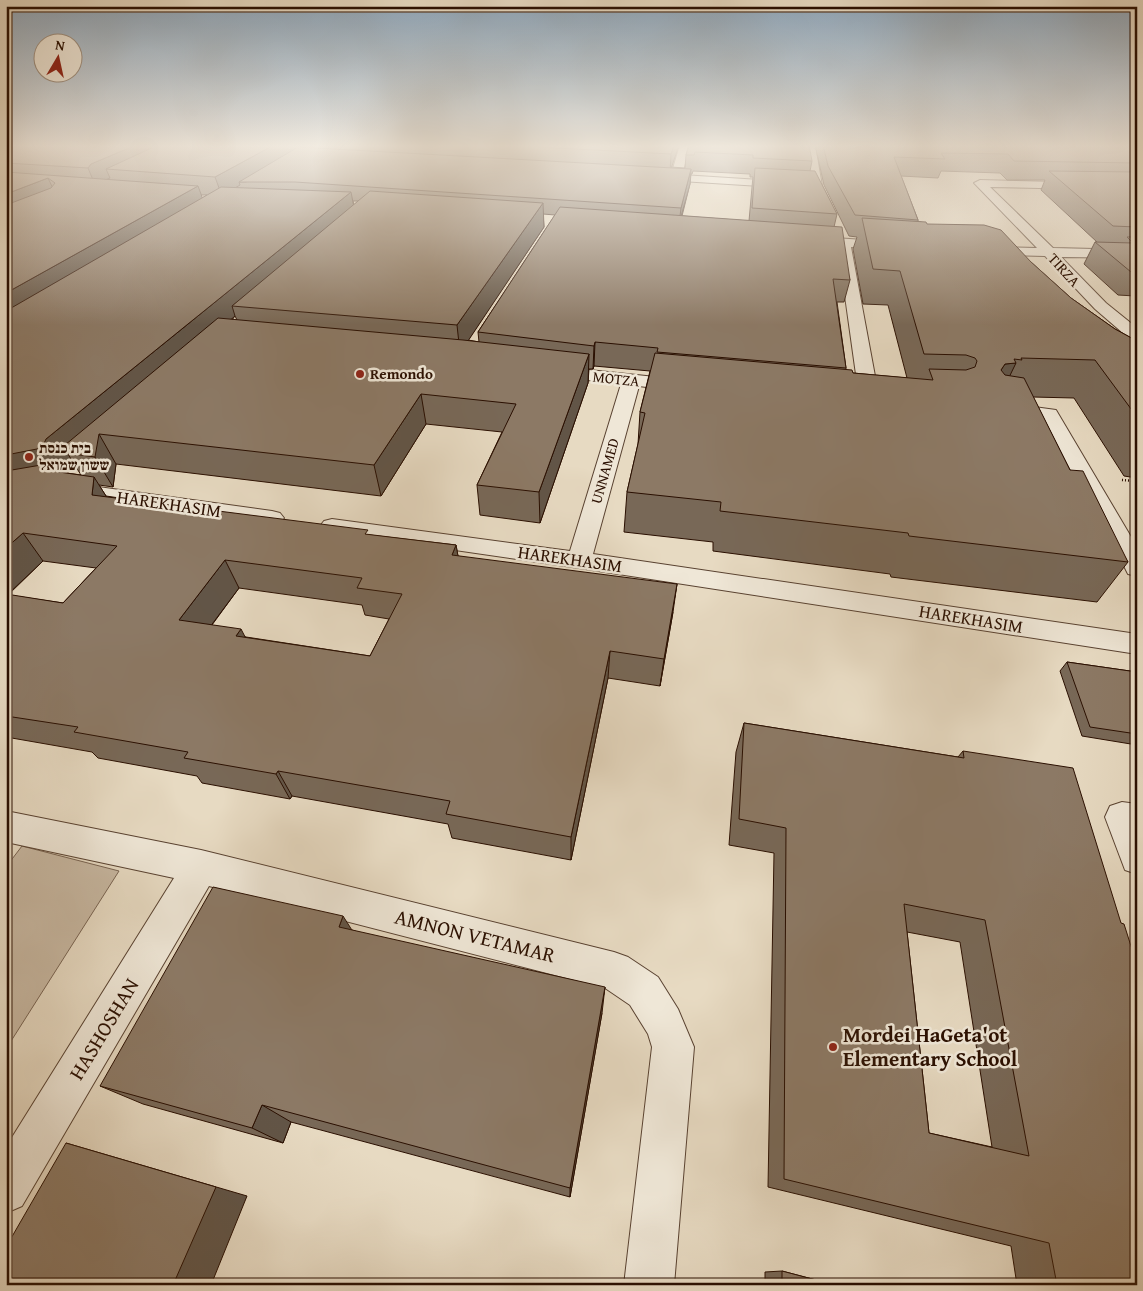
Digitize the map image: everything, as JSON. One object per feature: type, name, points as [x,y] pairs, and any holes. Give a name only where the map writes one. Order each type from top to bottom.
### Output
[{"type":"street","points":[[821,205],[834,223],[844,243],[879,402],[851,402]]},
{"type":"street","name":"TIRZA","points":[[1002,205],[1085,293],[1114,320],[1137,336]]},
{"type":"street","points":[[796,240],[909,247]]},
{"type":"street","points":[[975,251],[1023,261],[1049,253],[1137,254]]},
{"type":"street","name":"MOTZA","points":[[534,369],[698,387]]},
{"type":"street","name":"UNNAMED","points":[[579,560],[631,381]]},
{"type":"street","points":[[995,408],[1049,414],[1137,568]]},
{"type":"street","name":"HAREKHASIM","points":[[6,494],[74,474],[85,492],[579,560],[1137,644]]},
{"type":"street","points":[[1137,820],[1122,817],[1137,858]]},
{"type":"street","name":"AMNON VETAMAR","points":[[6,826],[201,867],[614,971],[644,991],[664,1023],[673,1047],[649,1285]]},
{"type":"street","name":"HASHOSHAN","points":[[6,1190],[201,867]]},
{"type":"shaded area","points":[[22,846],[119,871],[6,1049],[6,867]]},
{"type":"building","points":[[6,205],[163,205],[6,293]]},
{"type":"building","points":[[189,205],[335,205],[46,439],[42,448],[6,455],[6,311]]},
{"type":"building","points":[[353,205],[541,205],[457,325],[232,306]]},
{"type":"building","points":[[640,205],[682,205],[681,208]]},
{"type":"building","points":[[752,205],[833,205],[837,214],[752,208]]},
{"type":"building","points":[[850,205],[912,205],[918,220],[855,215]]},
{"type":"building","points":[[1089,205],[1137,205],[1137,227],[1113,226]]},
{"type":"building","points":[[560,207],[842,227],[850,280],[833,279],[846,368],[657,352],[658,348],[595,342],[594,346],[478,332]]},
{"type":"building","points":[[862,218],[926,222],[927,224],[984,225],[1001,230],[1031,262],[1071,298],[1115,329],[1137,341],[1137,417],[1095,360],[1021,358],[1022,360],[1014,359],[1016,363],[1005,364],[1001,370],[1005,375],[1024,378],[1070,470],[1083,471],[1128,562],[720,511],[721,502],[627,492],[645,413],[640,412],[655,353],[852,370],[853,373],[933,380],[929,369],[966,370],[975,367],[977,361],[975,358],[966,355],[924,354],[900,271],[873,269]]},
{"type":"building","points":[[1127,237],[1137,237],[1137,272],[1131,272],[1095,242],[1133,243]]},
{"type":"building","points":[[218,318],[463,340],[589,354],[539,492],[477,485],[516,404],[421,394],[374,465],[99,434],[95,457],[73,454],[65,449],[65,445]]},
{"type":"building","points":[[47,464],[59,472],[94,477],[92,495],[368,530],[365,534],[456,545],[452,555],[677,584],[664,659],[610,651],[571,837],[446,814],[450,801],[278,771],[276,774],[184,758],[188,752],[74,732],[78,727],[6,716],[6,594],[63,603],[117,546],[23,533],[6,548],[6,471]],"holes":[[[225,560],[362,578],[357,588],[402,594],[370,656],[236,636],[241,629],[179,620]]]},
{"type":"building","points":[[1067,662],[1137,672],[1137,734],[1090,727]]},
{"type":"building","points":[[744,723],[964,758],[963,751],[1073,768],[1121,923],[1124,924],[1137,965],[1137,1285],[1057,1285],[1049,1243],[784,1179],[786,828],[739,819]],"holes":[[[904,904],[985,920],[1029,1156],[929,1133]]]},
{"type":"building","points":[[213,887],[343,916],[339,927],[605,987],[570,1188],[262,1105],[252,1128],[100,1086]]},
{"type":"building","points":[[66,1143],[216,1187],[173,1285],[6,1285],[6,1247]]},
{"type":"building","points":[[782,1271],[835,1285],[782,1285]]},
{"type":"place","name":"Remondo","points":[[360,374]]},
{"type":"place","name":"בית כנסת ששון שמואל","points":[[29,457]]},
{"type":"place","name":"Mordei HaGeta'ot Elementary School","points":[[833,1047]]}]
